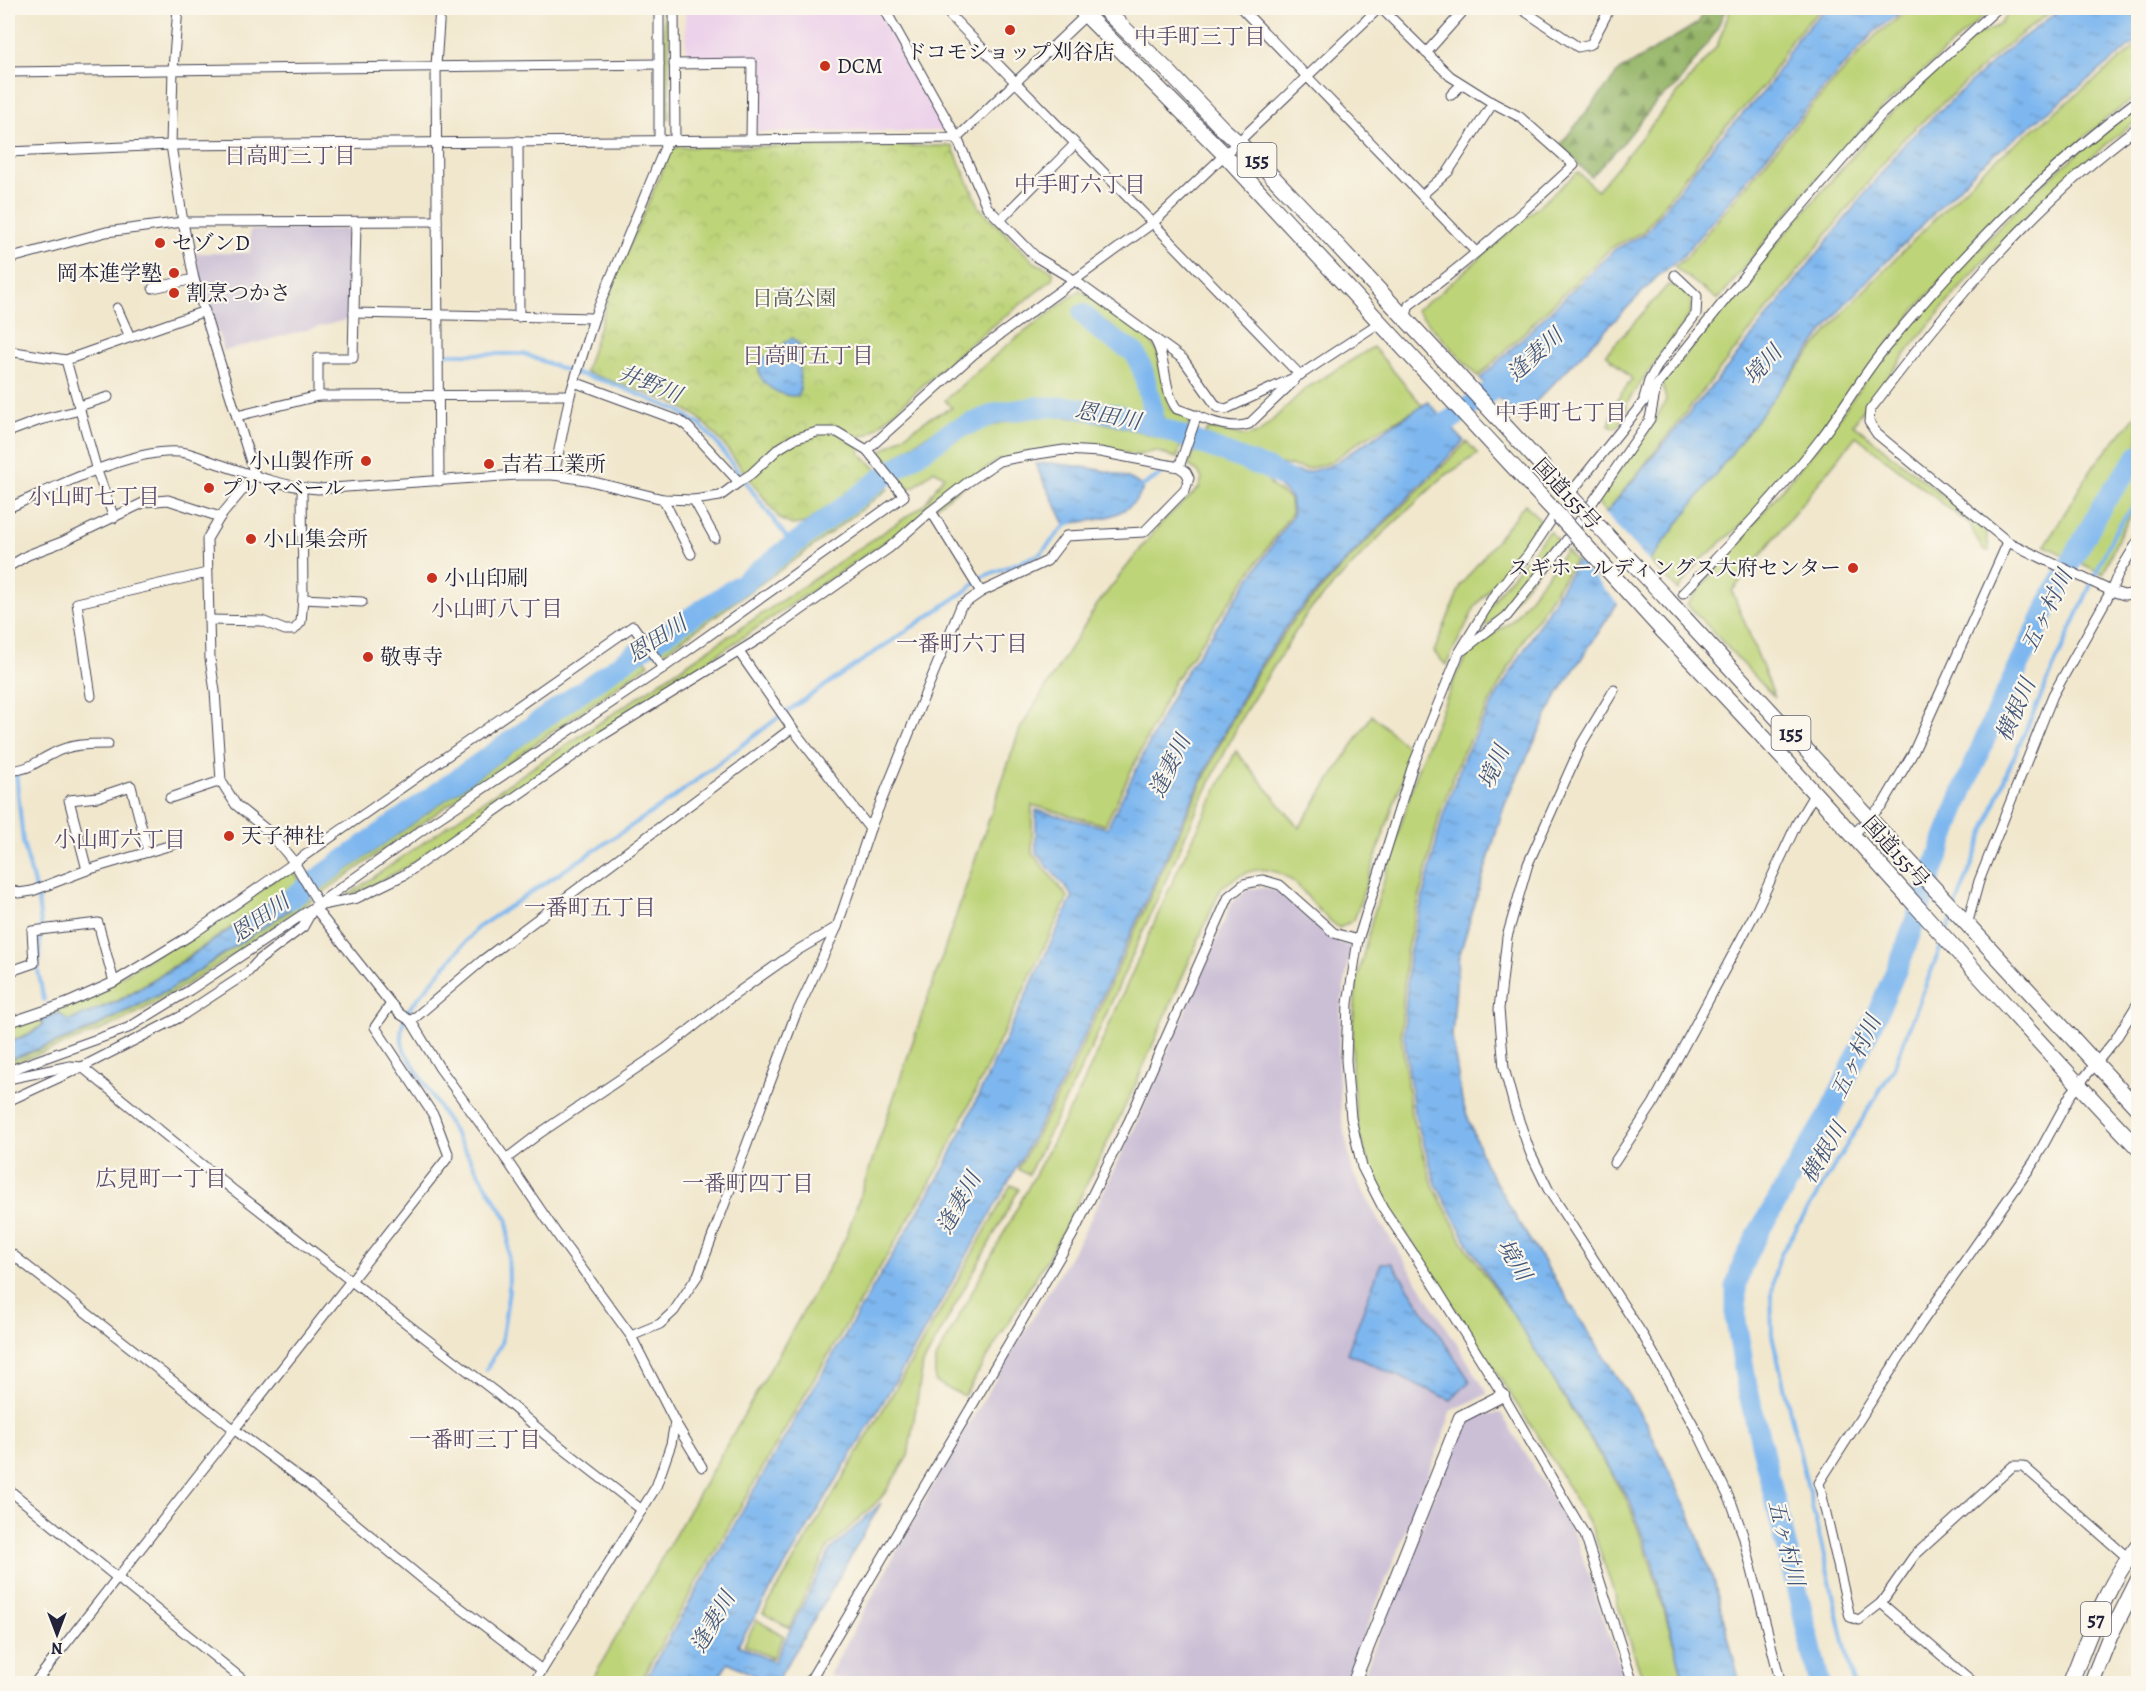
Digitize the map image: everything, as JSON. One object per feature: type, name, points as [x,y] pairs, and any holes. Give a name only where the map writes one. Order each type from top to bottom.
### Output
[{"type":"main road","name":"国道155号","points":[[1103,8],[1304,209],[2139,1109]]},
{"type":"main road","name":"国道155号","points":[[1082,11],[1224,154],[1663,631],[1741,712],[2078,1084],[2139,1148]]},
{"type":"main road","name":"57","points":[[2070,1683],[2091,1628],[2112,1586],[2128,1558],[2139,1545]]},
{"type":"main road","name":"57","points":[[2091,1683],[2110,1636],[2139,1580]]},
{"type":"street","points":[[178,8],[173,69],[171,145],[183,222],[194,279],[255,476]]},
{"type":"street","points":[[439,481],[436,66],[440,8]]},
{"type":"street","points":[[659,8],[659,64],[667,140]]},
{"type":"street","points":[[554,475],[570,395],[594,318],[667,140],[674,64],[674,8]]},
{"type":"street","points":[[884,8],[957,138],[987,207],[1036,257],[1074,280],[1183,359],[1217,407],[1226,410],[1300,375],[1383,327]]},
{"type":"street","points":[[943,8],[1154,222],[1300,375]]},
{"type":"street","points":[[1241,8],[1476,252]]},
{"type":"street","points":[[870,454],[975,352],[1154,222],[1380,8],[1450,76],[1520,117],[1574,165],[1476,252],[1409,304],[1405,319]]},
{"type":"street","points":[[1426,53],[1466,8]]},
{"type":"street","points":[[1520,8],[1578,47],[1591,44],[1610,8]]},
{"type":"street","points":[[1569,495],[1773,240],[1882,114],[1998,8]]},
{"type":"street","points":[[8,152],[171,145],[957,138],[1016,82],[1082,11]]},
{"type":"street","points":[[674,64],[752,63],[751,140]]},
{"type":"street","points":[[8,72],[659,64]]},
{"type":"street","points":[[1451,95],[1462,84]]},
{"type":"street","points":[[1683,593],[1750,522],[1821,438],[1884,349],[1954,270],[2030,191],[2105,125],[2139,100]]},
{"type":"street","points":[[1422,195],[1448,172],[1493,103]]},
{"type":"street","points":[[2139,127],[2070,184],[1974,279],[1919,345],[1870,410],[1869,422],[1877,434],[2008,542],[2108,590],[2124,595],[2139,593]]},
{"type":"street","points":[[518,141],[519,317]]},
{"type":"street","points":[[1001,219],[1075,144]]},
{"type":"street","points":[[8,259],[106,232],[183,222],[437,221]]},
{"type":"street","points":[[318,396],[318,358],[353,358],[356,222]]},
{"type":"street","points":[[1642,403],[1648,381],[1696,314],[1697,296],[1675,275]]},
{"type":"street","points":[[153,288],[194,279]]},
{"type":"street","points":[[117,308],[130,337]]},
{"type":"street","points":[[8,351],[66,360],[205,310]]},
{"type":"street","points":[[354,313],[594,318]]},
{"type":"street","points":[[1152,335],[1157,342],[1164,363],[1172,402],[1177,409],[1230,426],[1250,424],[1300,375]]},
{"type":"street","points":[[66,360],[97,471],[114,518]]},
{"type":"street","points":[[576,376],[680,421],[742,479]]},
{"type":"street","points":[[1459,653],[1507,616],[1561,548],[1650,419],[1656,387]]},
{"type":"street","points":[[237,416],[318,396],[570,395]]},
{"type":"street","points":[[8,432],[108,397]]},
{"type":"street","points":[[1179,467],[1197,415]]},
{"type":"street","points":[[8,508],[137,455],[164,452],[185,453],[255,476],[302,488],[318,489],[517,475],[554,475],[586,480],[663,499],[694,500],[720,496],[778,449],[794,439],[817,432],[837,432],[870,454],[904,496],[663,668],[436,820],[190,990],[128,1028],[8,1071]]},
{"type":"street","points":[[8,1101],[82,1067],[180,1017],[247,973],[259,960],[303,927],[316,905],[357,898],[404,875],[603,735],[739,652],[889,548],[968,482],[999,462],[1064,450],[1100,452],[1179,467],[1186,472],[1189,478],[1185,490],[1144,532],[1066,536],[1047,561],[980,591],[961,606],[870,829],[837,927],[795,1016],[698,1275],[674,1311],[660,1324],[631,1336]]},
{"type":"street","points":[[255,476],[220,517],[207,539],[208,620],[221,781],[236,805],[268,831],[294,862],[316,905],[391,1004],[400,1014],[410,1020],[439,1067],[631,1336],[675,1422],[702,1467]]},
{"type":"street","points":[[208,620],[262,621],[285,630],[294,630],[301,622],[303,599],[302,488]]},
{"type":"street","points":[[663,499],[691,554]]},
{"type":"street","points":[[8,567],[28,555],[145,502],[168,500],[220,517]]},
{"type":"street","points":[[694,500],[715,538]]},
{"type":"street","points":[[931,511],[980,591]]},
{"type":"street","points":[[1556,513],[1528,555],[1496,592],[1459,653],[1412,768],[1358,940],[1348,1003],[1346,1060],[1351,1118],[1362,1167],[1383,1208],[1503,1395],[1585,1535],[1633,1683]]},
{"type":"street","points":[[1966,923],[1978,881],[2053,695],[2108,590],[2139,541]]},
{"type":"street","points":[[1853,835],[1883,804],[1912,753],[2008,542]]},
{"type":"street","points":[[91,696],[77,603],[207,573]]},
{"type":"street","points":[[303,599],[362,602]]},
{"type":"street","points":[[8,1023],[67,1003],[114,982],[191,935],[633,626],[663,668]]},
{"type":"street","points":[[739,652],[778,708],[870,829]]},
{"type":"street","points":[[1614,690],[1582,743],[1528,864],[1507,937],[1499,1009],[1504,1068],[1530,1152],[1548,1189],[1644,1337],[1699,1436],[1732,1504],[1743,1535],[1781,1683]]},
{"type":"street","points":[[410,1020],[483,960],[790,724]]},
{"type":"street","points":[[8,771],[32,767],[52,753],[77,745],[108,744]]},
{"type":"street","points":[[170,798],[221,781]]},
{"type":"street","points":[[87,870],[69,800],[98,796],[131,786],[148,852]]},
{"type":"street","points":[[1614,1164],[1653,1104],[1756,911],[1797,823],[1815,793]]},
{"type":"street","points":[[8,889],[19,893],[32,891],[87,870],[175,844]]},
{"type":"street","points":[[828,1683],[810,1681],[1072,1236],[1129,1121],[1229,896],[1244,884],[1263,880],[1280,885],[1334,933],[1358,940]]},
{"type":"street","points":[[8,972],[34,963],[32,931],[98,923],[114,982]]},
{"type":"street","points":[[506,1159],[558,1120],[590,1101],[665,1049],[730,998],[798,950],[837,927]]},
{"type":"street","points":[[2128,1558],[2023,1466],[2013,1466],[1914,1556],[1881,1603],[1859,1620],[1850,1617],[1819,1483],[1920,1325],[2034,1162],[2071,1094],[2115,1040],[2139,1003]]},
{"type":"street","points":[[34,1683],[449,1156],[434,1116],[375,1027],[391,1004]]},
{"type":"street","points":[[8,1079],[70,1066],[82,1067],[232,1189],[494,1391],[548,1437],[642,1510]]},
{"type":"street","points":[[8,1251],[235,1430],[309,1485],[424,1580],[542,1670]]},
{"type":"street","points":[[1353,1683],[1460,1417],[1503,1395]]},
{"type":"street","points":[[533,1683],[656,1487],[671,1444],[675,1422]]},
{"type":"street","points":[[8,1489],[248,1683]]},
{"type":"street","points":[[1881,1603],[1975,1683]]},
{"type":"shaded area","points":[[685,8],[877,8],[945,126],[942,131],[757,132],[757,59],[686,58]]},
{"type":"shaded area","points":[[349,229],[349,319],[224,351],[200,277],[196,253],[250,253],[250,230]]},
{"type":"shaded area","points":[[1263,887],[1278,892],[1331,939],[1351,947],[1341,1005],[1338,1061],[1341,1115],[1353,1173],[1377,1217],[1488,1394],[1450,1411],[1449,1422],[1345,1683],[851,1684],[829,1675],[943,1467],[1082,1236],[1136,1125],[1232,903],[1247,890]]},
{"type":"shaded area","points":[[1501,1413],[1576,1538],[1625,1683],[1360,1684],[1462,1423],[1478,1415]]},
{"type":"green space","points":[[664,8],[669,8],[669,119],[664,119]]},
{"type":"green space","points":[[1706,8],[1726,8],[1715,33],[1676,87],[1656,102],[1591,177],[1560,145],[1619,71],[1698,23]]},
{"type":"green space","points":[[1731,8],[1822,8],[1792,39],[1765,85],[1714,139],[1643,232],[1612,247],[1478,377],[1416,310],[1435,297],[1578,172],[1597,191],[1717,46]]},
{"type":"green space","points":[[1912,8],[1992,8],[1878,112],[1804,193],[1718,300],[1674,267],[1685,259],[1813,105],[1877,34]]},
{"type":"green space","points":[[2011,8],[2055,8],[2002,49],[1901,141],[1606,513],[1597,502],[1654,422],[1666,400],[1662,383],[1781,238],[1887,117],[1977,34],[1998,26]]},
{"type":"green space","points":[[2138,45],[2138,95],[2102,122],[2027,188],[1918,306],[1818,436],[1749,518],[1699,562],[1678,590],[1650,561],[1771,400],[1848,307],[1983,170]]},
{"type":"green space","points":[[2138,104],[2138,120],[2058,187],[1984,261],[1916,340],[1853,424],[1986,530],[1989,551],[1983,550],[1970,525],[1856,436],[1732,591],[1775,698],[1687,604],[1822,441],[1887,350],[1957,271],[2031,194]]},
{"type":"green space","name":"日高公園","points":[[952,146],[980,208],[1034,262],[1053,271],[1053,279],[957,354],[871,433],[859,437],[860,453],[878,471],[805,523],[792,525],[780,519],[721,441],[697,416],[672,402],[585,372],[613,284],[671,150],[676,147]]},
{"type":"green space","points":[[1668,285],[1679,286],[1692,300],[1690,314],[1627,402],[1626,415],[1617,428],[1609,425],[1617,400],[1632,379],[1606,354]]},
{"type":"green space","points":[[1080,290],[1147,336],[1157,351],[1170,409],[1191,418],[1187,428],[1167,422],[1160,413],[1146,357],[1136,344],[1082,305],[1076,314],[1129,353],[1140,372],[1149,417],[1110,404],[1082,400],[1060,398],[1015,402],[951,422],[886,464],[878,454],[931,417],[952,408],[945,400],[1006,346]]},
{"type":"green space","points":[[1373,347],[1423,406],[1363,439],[1329,463],[1306,469],[1261,460],[1201,438],[1210,428],[1245,436],[1259,433],[1305,389]]},
{"type":"green space","points":[[2138,413],[2138,504],[2120,534],[2103,574],[2045,546],[2091,469]]},
{"type":"green space","points":[[1048,416],[1115,425],[1181,445],[1177,458],[1155,451],[1139,455],[1099,449],[998,460],[919,519],[575,750],[407,867],[332,906],[489,797],[924,505],[944,476],[934,470],[914,487],[908,488],[898,477],[968,434],[1004,422]]},
{"type":"green space","points":[[1467,442],[1478,454],[1443,477],[1376,540],[1307,613],[1243,715],[1199,805],[1089,1053],[1028,1175],[1018,1169],[1069,1075],[1217,750],[1254,678],[1294,619],[1350,558]]},
{"type":"green space","points":[[1195,447],[1262,472],[1273,487],[1290,499],[1291,514],[1175,680],[1105,825],[1032,805],[1032,853],[1068,897],[940,1166],[639,1683],[590,1683],[846,1237],[1020,729],[1097,605],[1160,524],[1199,488],[1202,479],[1198,471],[1189,466]]},
{"type":"green space","points":[[883,483],[888,489],[800,556],[660,655],[656,649],[797,550]]},
{"type":"green space","points":[[1525,504],[1542,522],[1475,607],[1446,665],[1434,652],[1461,585]]},
{"type":"green space","points":[[1549,531],[1560,542],[1504,613],[1477,632],[1475,630],[1500,591]]},
{"type":"green space","points":[[1566,550],[1575,560],[1526,636],[1461,756],[1440,813],[1406,953],[1401,1034],[1411,1114],[1433,1185],[1462,1241],[1514,1316],[1628,1502],[1651,1565],[1685,1683],[1644,1683],[1594,1533],[1549,1454],[1396,1218],[1373,1177],[1359,1134],[1352,1078],[1357,980],[1372,920],[1419,765],[1457,673],[1471,650],[1512,621]]},
{"type":"green space","points":[[644,658],[649,664],[318,896],[316,893]]},
{"type":"green space","points":[[1372,715],[1412,751],[1354,920],[1339,928],[1320,912],[1296,884],[1276,872],[1258,870],[1249,872],[1221,888],[1133,1090],[1063,1232],[964,1396],[935,1382],[935,1361],[1080,1091],[1179,867],[1236,751],[1299,828]]},
{"type":"green space","points":[[292,868],[300,881],[121,999],[69,1021],[58,1012],[41,1020],[42,1025],[30,1033],[8,1042],[8,1026],[89,997]]},
{"type":"green space","points":[[310,897],[312,900],[246,946],[155,1003],[101,1030],[8,1065],[8,1061],[85,1033],[171,989]]},
{"type":"green space","points":[[1011,1185],[1019,1189],[923,1364],[908,1456],[883,1496],[827,1549],[789,1628],[763,1613],[913,1359]]},
{"type":"green space","points":[[757,1620],[784,1636],[773,1658],[744,1645]]},
{"type":"water","points":[[1826,8],[1907,8],[1874,32],[1811,103],[1682,257],[1657,277],[1519,419],[1480,379],[1615,249],[1645,234],[1716,142],[1768,87],[1796,40]]},
{"type":"water","name":"境川","points":[[2062,8],[2138,8],[2138,40],[1980,166],[1843,306],[1617,604],[1556,697],[1505,803],[1458,960],[1452,1036],[1462,1101],[1485,1164],[1521,1226],[1646,1423],[1690,1515],[1714,1582],[1740,1683],[1685,1684],[1653,1564],[1630,1501],[1466,1240],[1436,1184],[1414,1112],[1404,1034],[1409,954],[1443,815],[1464,757],[1497,695],[1606,513],[1734,359],[1904,144],[2005,51]]},
{"type":"water","points":[[793,338],[799,344],[800,390],[799,395],[791,396],[782,394],[766,384],[759,370],[761,362],[768,354],[781,359],[784,344]]},
{"type":"water","points":[[1428,402],[1464,441],[1292,618],[1253,676],[1215,750],[1066,1075],[908,1360],[738,1645],[774,1662],[830,1551],[881,1503],[776,1683],[769,1683],[728,1662],[715,1683],[643,1683],[944,1168],[1073,896],[1036,853],[1036,810],[1107,828],[1180,681],[1293,515],[1291,498],[1268,476],[1274,467],[1304,473],[1330,466]]},
{"type":"water","points":[[1051,463],[1115,474],[1137,483],[1143,489],[1129,507],[1120,512],[1099,519],[1065,524],[1035,464]]},
{"type":"water","points":[[300,881],[310,896],[171,989],[84,1032],[8,1060],[8,1043],[31,1034],[43,1025],[42,1020],[58,1013],[69,1021],[121,1000],[178,965]]},
{"type":"water","points":[[1381,1263],[1392,1263],[1470,1381],[1451,1400],[1347,1353]]},
{"type":"pier","points":[[1603,512],[1651,564],[1620,606],[1577,559]]},
{"type":"waterway","points":[[1083,314],[1102,332],[1135,353],[1143,371],[1152,407],[1153,425]]},
{"type":"waterway","name":"井野川","points":[[439,354],[524,354],[568,371],[608,382],[679,411],[701,426],[715,441],[793,546]]},
{"type":"waterway","name":"逢妻川","points":[[1425,438],[1515,374]]},
{"type":"waterway","name":"恩田川","points":[[290,899],[623,662],[744,582],[878,481],[952,431],[997,413],[1038,407],[1071,407],[1115,414],[1153,425],[1268,469],[1295,483]]},
{"type":"waterway","points":[[1186,454],[1197,442]]},
{"type":"waterway","name":"五ヶ村川","points":[[1820,1684],[1747,1386],[1736,1321],[1736,1287],[1742,1266],[1758,1233],[1831,1110],[1881,1005],[1902,957],[1957,805],[1993,720],[2055,591],[2104,502],[2138,456]]},
{"type":"waterway","points":[[1138,489],[1172,467]]},
{"type":"waterway","name":"横根川","points":[[1956,906],[2007,772],[2113,535],[2138,499]]},
{"type":"waterway","points":[[486,1370],[501,1344],[509,1290],[508,1221],[404,1050],[402,1029],[409,1009],[477,928],[669,801],[783,714],[967,590],[982,577],[1040,554],[1066,525],[1072,522]]},
{"type":"waterway","points":[[16,772],[23,842],[38,900],[41,924],[38,970],[44,1000]]},
{"type":"waterway","name":"横根川","points":[[1946,934],[1953,916]]},
{"type":"waterway","name":"横根川","points":[[1854,1684],[1772,1335],[1773,1283],[1782,1252],[1893,1069],[1943,941]]},
{"type":"place","name":"ドコモショップ刈谷店","points":[[1010,30]]},
{"type":"place","name":"DCM","points":[[825,66]]},
{"type":"place","name":"セゾンD","points":[[160,243]]},
{"type":"place","name":"岡本進学塾","points":[[174,273]]},
{"type":"place","name":"割烹つかさ","points":[[174,293]]},
{"type":"place","name":"小山製作所","points":[[366,461]]},
{"type":"place","name":"吉若工業所","points":[[489,464]]},
{"type":"place","name":"プリマベール","points":[[209,488]]},
{"type":"place","name":"小山集会所","points":[[251,539]]},
{"type":"place","name":"スギホールディングス大府センター","points":[[1853,568]]},
{"type":"place","name":"小山印刷","points":[[432,578]]},
{"type":"place","name":"敬専寺","points":[[368,657]]},
{"type":"place","name":"天子神社","points":[[229,836]]},
{"type":"district","name":"中手町三丁目","points":[[1200,37]]},
{"type":"district","name":"日高町三丁目","points":[[290,156]]},
{"type":"district","name":"中手町六丁目","points":[[1080,185]]},
{"type":"district","name":"日高町五丁目","points":[[808,356]]},
{"type":"district","name":"中手町七丁目","points":[[1561,413]]},
{"type":"district","name":"小山町七丁目","points":[[94,497]]},
{"type":"district","name":"小山町八丁目","points":[[497,609]]},
{"type":"district","name":"一番町六丁目","points":[[962,644]]},
{"type":"district","name":"小山町六丁目","points":[[120,840]]},
{"type":"district","name":"一番町五丁目","points":[[590,908]]},
{"type":"district","name":"広見町一丁目","points":[[161,1179]]},
{"type":"district","name":"一番町四丁目","points":[[748,1184]]},
{"type":"district","name":"一番町三丁目","points":[[475,1440]]}]
